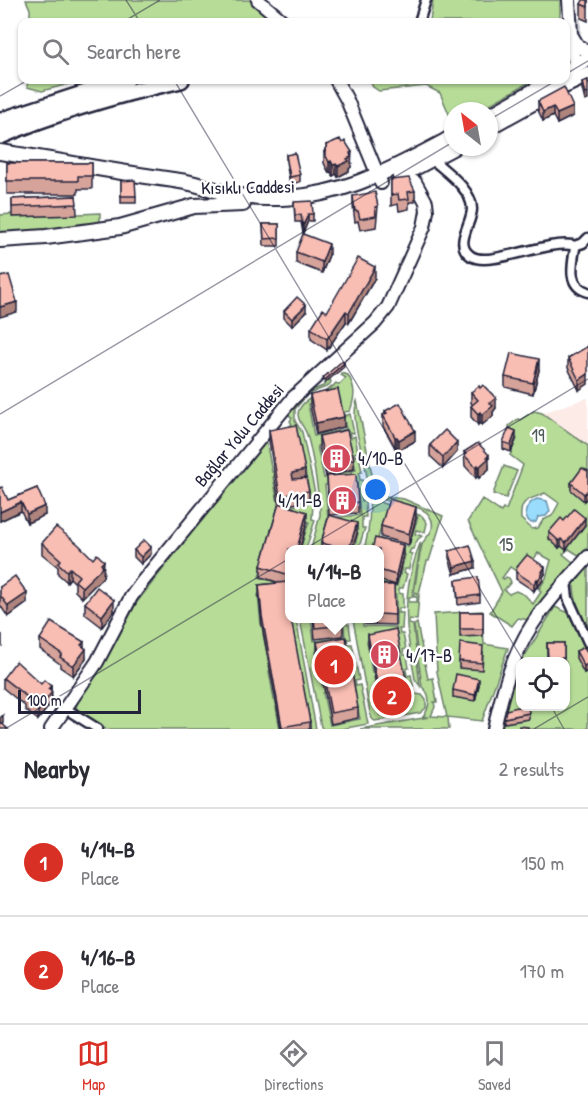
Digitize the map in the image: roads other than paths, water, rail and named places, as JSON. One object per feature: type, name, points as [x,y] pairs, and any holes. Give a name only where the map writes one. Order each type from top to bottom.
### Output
[{"type":"highway","points":[[0,112],[96,84]]},
{"type":"highway","points":[[0,122],[114,84]]},
{"type":"highway","points":[[0,136],[68,110],[164,84]]},
{"type":"main road","points":[[571,69],[588,58]]},
{"type":"main road","points":[[571,69],[588,75]]},
{"type":"main road","points":[[570,83],[588,75]]},
{"type":"main road","points":[[498,111],[546,84]]},
{"type":"main road","points":[[498,122],[569,84]]},
{"type":"main road","name":"Kısıklı Caddesi","points":[[0,240],[57,236],[120,227],[194,206],[225,203],[310,203],[335,198],[379,179],[444,142]]},
{"type":"main road","name":"Kısıklı Caddesi","points":[[379,179],[399,176],[444,152]]},
{"type":"main road","points":[[4,153],[184,181],[231,194],[254,197],[303,196],[379,179]]},
{"type":"main road","points":[[184,181],[196,193],[194,206]]},
{"type":"street","points":[[258,0],[279,18]]},
{"type":"street","points":[[421,18],[426,0]]},
{"type":"street","points":[[569,0],[572,36],[571,69]]},
{"type":"street","points":[[572,36],[578,46],[588,52]]},
{"type":"street","points":[[338,84],[379,179]]},
{"type":"street","points":[[432,159],[464,189],[471,199],[473,210],[463,239],[464,248],[473,257],[481,260],[546,246],[568,244],[574,246],[583,243],[588,238]]},
{"type":"street","name":"Bağlar Yolu Caddesi","points":[[51,729],[97,662],[131,597],[142,582],[293,398],[375,323],[388,308],[424,227],[427,211],[426,202],[415,182],[399,176]]},
{"type":"street","points":[[574,246],[571,272],[575,285],[580,290],[588,292]]},
{"type":"street","points":[[494,729],[507,680],[523,641],[539,615],[588,556]]},
{"type":"street","points":[[566,582],[568,598],[588,642]]},
{"type":"street","points":[[66,709],[98,729]]},
{"type":"water","points":[[537,499],[547,501],[550,511],[546,516],[538,517],[536,522],[531,523],[526,517],[526,510]]},
{"type":"tunnel","points":[[570,26],[588,25]]},
{"type":"tunnel","points":[[570,41],[588,39]]},
{"type":"place","name":"4/10-B","points":[[337,458]]},
{"type":"place","name":"4/11-B","points":[[343,500]]},
{"type":"place","name":"4/17-B","points":[[385,655]]},
{"type":"place","name":"4/14-B","points":[[334,665]]},
{"type":"place","name":"4/16-B","points":[[392,696]]},
{"type":"park label","name":"19","points":[[538,435]]},
{"type":"park label","name":"15","points":[[506,544]]}]
